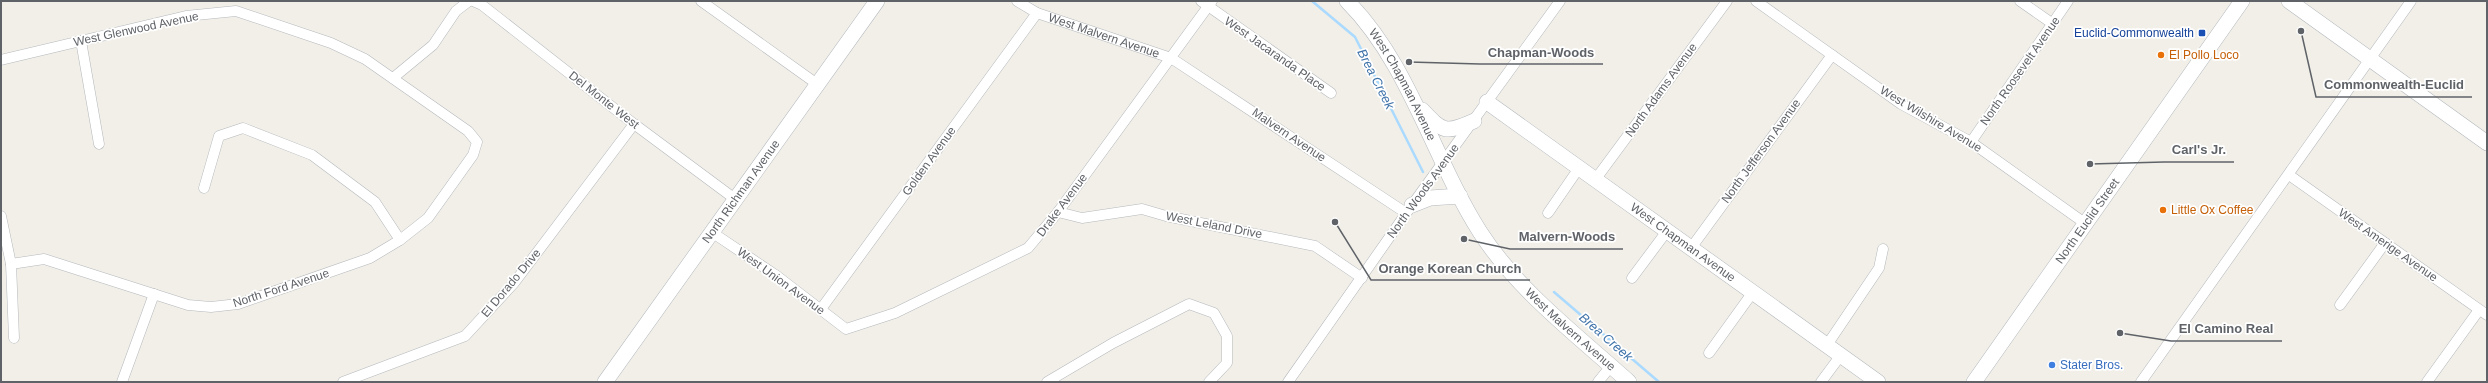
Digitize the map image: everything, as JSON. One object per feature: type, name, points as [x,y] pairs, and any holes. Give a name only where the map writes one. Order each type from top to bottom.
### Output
[{"type":"main road","name":"North Richman Avenue","points":[[605,382],[713,233],[735,199],[877,1]]},
{"type":"main road","name":"West Chapman Avenue","points":[[1347,1],[1384,47],[1460,196]]},
{"type":"main road","name":"North Euclid Street","points":[[1974,382],[2242,1]]},
{"type":"main road","points":[[2288,1],[2487,143]]},
{"type":"main road","points":[[1410,98],[1433,123],[1446,130],[1458,128],[1474,121]]},
{"type":"main road","name":"West Chapman Avenue","points":[[1487,102],[1878,382]]},
{"type":"main road","points":[[1409,209],[1430,198],[1460,196]]},
{"type":"main road","name":"West Malvern Avenue","points":[[1460,196],[1480,232],[1544,308],[1629,382]]},
{"type":"street","points":[[393,78],[433,45],[456,11],[469,1]]},
{"type":"street","name":"Del Monte West","points":[[473,1],[482,5],[634,124],[735,199]]},
{"type":"street","points":[[701,1],[817,84]]},
{"type":"street","name":"West Malvern Avenue","points":[[1017,1],[1037,13],[1171,58]]},
{"type":"street","name":"North Woods Avenue","points":[[1288,382],[1409,209],[1560,1]]},
{"type":"street","name":"North Adams Avenue","points":[[1596,180],[1727,1]]},
{"type":"street","name":"West Wilshire Avenue","points":[[1756,1],[1901,104],[1971,142],[2086,224]]},
{"type":"street","points":[[2020,1],[2053,24]]},
{"type":"street","name":"North Roosevelt Avenue","points":[[1971,142],[2068,1]]},
{"type":"street","points":[[2141,382],[2411,1]]},
{"type":"street","name":"Drake Avenue","points":[[848,329],[895,313],[1028,248],[1058,212],[1171,58],[1207,3]]},
{"type":"street","name":"West Jacaranda Place","points":[[1207,3],[1330,93]]},
{"type":"street","name":"West Glenwood Avenue","points":[[1,60],[186,16],[237,6],[331,43],[364,59],[468,131],[477,142]]},
{"type":"street","name":"Golden Avenue","points":[[820,309],[1037,13]]},
{"type":"street","points":[[81,41],[99,144]]},
{"type":"street","name":"North Jefferson Avenue","points":[[1691,248],[1832,55]]},
{"type":"street","name":"Malvern Avenue","points":[[1171,58],[1409,209]]},
{"type":"street","name":"El Dorado Drive","points":[[343,382],[465,336],[514,283],[634,124]]},
{"type":"street","points":[[204,188],[219,136],[242,128],[312,155],[375,202],[400,240]]},
{"type":"street","name":"North Ford Avenue","points":[[11,264],[44,259],[188,305],[211,307],[238,304],[370,258],[400,240],[428,218],[473,155],[477,142]]},
{"type":"street","points":[[1548,213],[1579,168]]},
{"type":"street","name":"West Amerige Avenue","points":[[2289,174],[2483,313]]},
{"type":"street","name":"West Leland Drive","points":[[1058,212],[1082,218],[1142,209],[1166,216],[1315,246],[1362,278]]},
{"type":"street","points":[[1,216],[11,264],[14,338]]},
{"type":"street","points":[[1632,278],[1667,231]]},
{"type":"street","name":"West Union Avenue","points":[[713,233],[848,329]]},
{"type":"street","points":[[2340,305],[2385,243]]},
{"type":"street","points":[[1827,345],[1879,268],[1883,249]]},
{"type":"street","points":[[1708,353],[1753,292]]},
{"type":"street","points":[[122,382],[154,294]]},
{"type":"street","points":[[1047,382],[1113,343],[1189,304],[1214,314],[1227,336],[1227,363],[1209,382]]},
{"type":"street","points":[[2427,382],[2483,313]]},
{"type":"street","points":[[1821,382],[1841,355]]},
{"type":"street","points":[[1598,382],[1611,366]]},
{"type":"waterway","name":"Brea Creek","points":[[1312,1],[1355,37],[1423,172]]},
{"type":"waterway","name":"Brea Creek","points":[[1554,292],[1659,382]]},
{"type":"place","name":"Commonwealth-Euclid","points":[[2301,31]]},
{"type":"place","name":"Euclid-Commonwealth","points":[[2202,33]]},
{"type":"place","name":"El Pollo Loco","points":[[2161,55]]},
{"type":"place","name":"Chapman-Woods","points":[[1409,62]]},
{"type":"place","name":"Carl's Jr.","points":[[2090,164]]},
{"type":"place","name":"Little Ox Coffee","points":[[2163,210]]},
{"type":"place","name":"Orange Korean Church","points":[[1335,222]]},
{"type":"place","name":"Malvern-Woods","points":[[1464,239]]},
{"type":"place","name":"El Camino Real","points":[[2120,333]]},
{"type":"place","name":"Stater Bros.","points":[[2052,365]]}]
